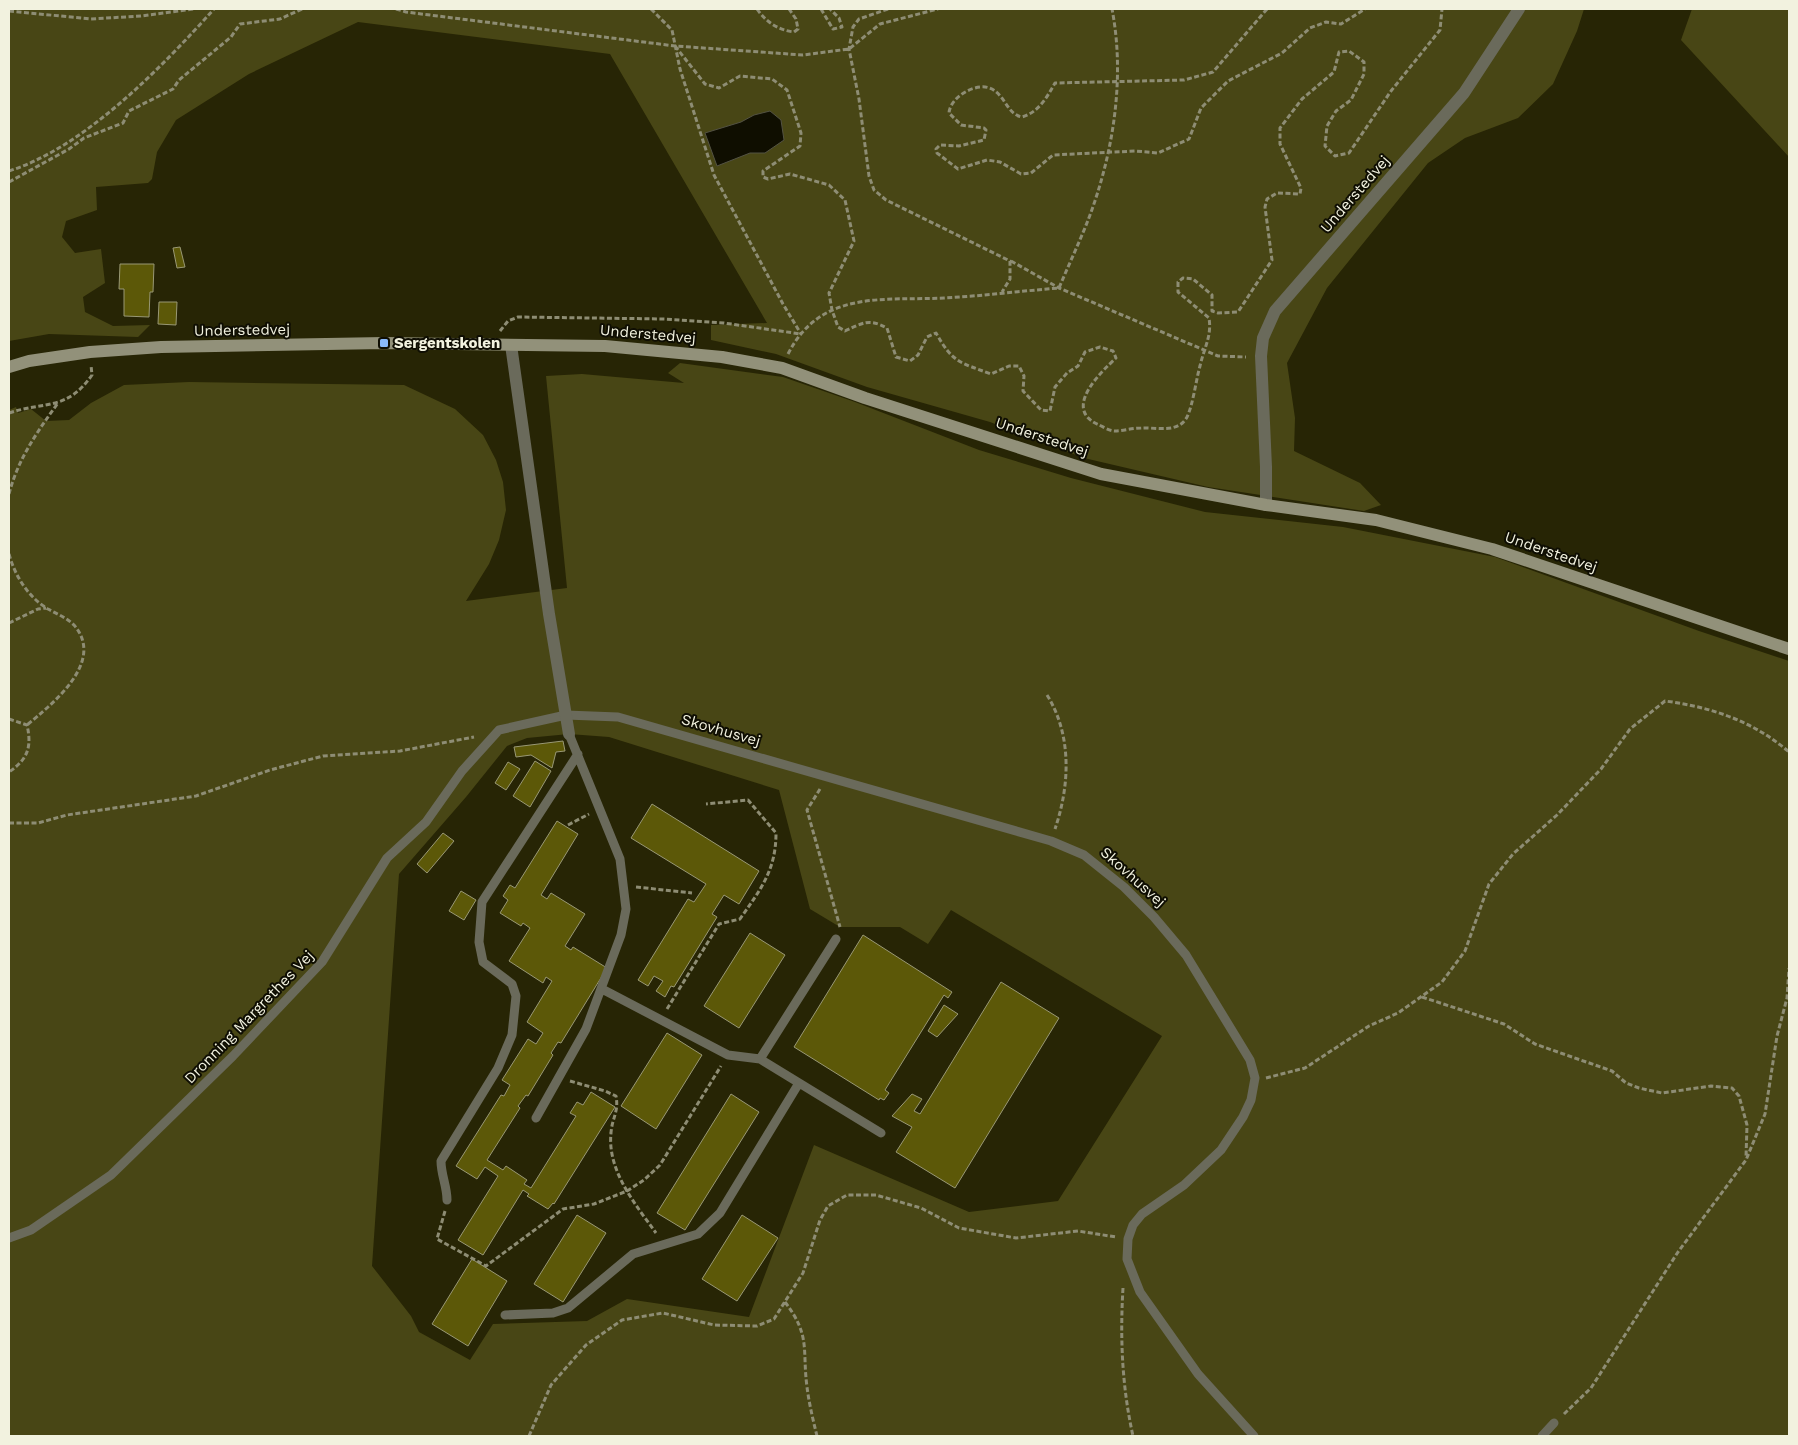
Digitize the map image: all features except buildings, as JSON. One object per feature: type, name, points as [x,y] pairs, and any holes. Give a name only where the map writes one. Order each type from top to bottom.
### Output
[{"type":"street","name":"Understedvej","points":[[1266,505],[1261,356],[1262,338],[1275,311],[1464,93],[1519,9]]},
{"type":"street","name":"Understedvej","points":[[9,367],[29,361],[90,352],[190,347],[384,343],[605,346],[668,350],[722,357],[782,368],[865,398],[1101,474],[1266,505],[1376,520],[1492,549],[1789,650]]},
{"type":"street","points":[[511,345],[549,614],[569,734]]},
{"type":"lane","name":"Skovhusvej","points":[[499,730],[566,715],[618,717],[1051,841],[1084,855],[1124,886],[1154,917],[1186,955],[1250,1060],[1255,1078]]},
{"type":"lane","name":"Dronning Margrethes Vej","points":[[9,1238],[31,1230],[111,1175],[233,1056],[322,962],[388,858],[426,822],[462,771],[499,730]]},
{"type":"lane","points":[[536,1118],[586,1029],[602,990],[610,960],[621,935],[626,909],[620,859],[569,734]]},
{"type":"lane","points":[[447,1200],[447,1187],[441,1175],[441,1161],[505,1055],[512,1036],[516,1009],[516,996],[512,984],[483,962],[479,942],[482,902],[578,754]]},
{"type":"lane","points":[[760,1059],[836,938]]},
{"type":"lane","points":[[602,990],[728,1055],[760,1059],[881,1133]]},
{"type":"lane","points":[[1254,1436],[1193,1367],[1140,1292],[1127,1259],[1128,1239],[1133,1225],[1142,1214],[1184,1185],[1222,1150],[1252,1100],[1255,1078]]},
{"type":"lane","points":[[505,1315],[553,1313],[568,1308],[633,1254],[698,1234],[720,1213],[800,1083]]},
{"type":"lane","points":[[1542,1436],[1554,1423]]},
{"type":"path","points":[[9,11],[92,19],[142,16],[194,9]]},
{"type":"path","points":[[9,171],[62,146],[120,102],[182,45],[214,9]]},
{"type":"path","points":[[9,182],[69,149],[84,138],[123,123],[129,111],[173,89],[179,80],[230,37],[240,24],[280,19],[302,9]]},
{"type":"path","points":[[396,9],[406,12],[675,46],[804,55],[849,49],[880,24],[938,9]]},
{"type":"path","points":[[651,9],[672,30],[697,123],[714,174],[783,304],[802,334]]},
{"type":"path","points":[[757,9],[763,17],[782,30],[794,32],[798,29],[796,19],[789,9]]},
{"type":"path","points":[[821,9],[833,29],[842,27],[841,21],[830,9]]},
{"type":"path","points":[[888,9],[859,19],[853,27],[849,49],[874,190],[886,200],[1010,261],[1059,288],[1218,356],[1231,358],[1261,356]]},
{"type":"path","points":[[1059,288],[1091,214],[1107,153],[1116,106],[1118,39],[1112,9]]},
{"type":"path","points":[[1268,9],[1214,72],[1184,80],[1117,80],[1056,83],[1044,101],[1031,115],[1022,117],[1010,111],[1004,99],[990,88],[976,87],[954,100],[950,106],[949,113],[961,125],[984,128],[986,130],[984,140],[959,146],[940,145],[936,149],[937,153],[958,169],[987,160],[1000,162],[1021,174],[1031,173],[1053,155],[1135,151],[1158,153],[1189,139],[1201,108],[1228,81],[1282,53],[1310,28],[1326,22],[1341,24],[1365,9]]},
{"type":"path","points":[[675,46],[705,84],[719,88],[740,76],[772,79],[787,90],[802,133],[800,146],[763,171],[763,177],[768,179],[790,174],[828,185],[844,200],[854,240],[829,293],[838,327],[844,331],[863,322],[874,321],[887,328],[896,357],[910,361],[918,355],[926,337],[936,333],[947,353],[956,361],[991,374],[1008,366],[1019,366],[1024,376],[1022,390],[1041,410],[1050,411],[1055,387],[1067,373],[1078,366],[1085,352],[1100,347],[1113,351],[1116,358],[1092,380],[1084,398],[1084,411],[1091,421],[1113,431],[1142,428],[1163,430],[1176,426],[1187,418],[1204,349],[1211,332],[1209,318],[1178,292],[1178,282],[1184,278],[1193,279],[1212,295],[1212,311],[1218,313],[1238,312],[1272,260],[1265,207],[1267,199],[1277,193],[1300,194],[1301,188],[1280,144],[1280,128],[1302,98],[1334,72],[1339,52],[1349,51],[1364,62],[1364,74],[1351,100],[1336,111],[1326,126],[1325,146],[1335,156],[1349,153],[1391,91],[1440,30],[1442,9]]},
{"type":"path","points":[[1001,292],[1010,278],[1010,261]]},
{"type":"path","points":[[782,368],[802,334],[820,317],[848,304],[891,298],[943,298],[1059,288]]},
{"type":"path","points":[[489,345],[508,321],[518,317],[665,319],[724,323],[802,334]]},
{"type":"path","points":[[9,413],[23,408],[58,403],[72,397],[83,388],[92,375],[90,352]]},
{"type":"path","points":[[9,494],[13,476],[29,444],[58,403]]},
{"type":"path","points":[[9,554],[12,566],[25,589],[46,608],[74,625],[83,645],[82,660],[66,690],[56,702],[28,724]]},
{"type":"path","points":[[9,623],[38,609],[46,608]]},
{"type":"path","points":[[1047,695],[1057,712],[1062,729],[1066,776],[1063,801],[1051,841]]},
{"type":"path","points":[[1255,1078],[1270,1079],[1305,1068],[1370,1026],[1398,1013],[1442,982],[1465,951],[1489,884],[1513,854],[1558,815],[1594,776],[1630,729],[1665,701],[1699,706],[1742,720],[1789,752]]},
{"type":"path","points":[[9,719],[28,724]]},
{"type":"path","points":[[9,772],[23,762],[29,751],[31,740],[28,724]]},
{"type":"path","points":[[9,823],[38,823],[68,815],[196,796],[270,770],[323,756],[400,751],[499,730]]},
{"type":"path","points":[[827,777],[807,810],[840,927]]},
{"type":"path","points":[[660,1020],[719,924],[740,919],[764,884],[776,854],[776,833],[748,800],[706,804]]},
{"type":"path","points":[[568,825],[598,809]]},
{"type":"path","points":[[624,886],[692,893]]},
{"type":"path","points":[[1554,1423],[1591,1388],[1678,1252],[1746,1160],[1765,1114],[1777,1036],[1787,998],[1789,968]]},
{"type":"path","points":[[1422,997],[1504,1024],[1535,1044],[1612,1071],[1626,1082],[1639,1088],[1662,1094],[1711,1086],[1732,1088],[1739,1096],[1747,1125],[1746,1160]]},
{"type":"path","points":[[447,1200],[444,1222],[437,1239],[486,1266],[563,1209],[594,1204],[626,1191],[644,1180],[660,1165],[728,1055]]},
{"type":"path","points":[[560,1078],[616,1096],[618,1107],[611,1133],[613,1151],[626,1191],[664,1245]]},
{"type":"path","points":[[529,1436],[550,1385],[586,1345],[622,1320],[663,1313],[714,1325],[757,1326],[774,1319],[803,1273],[820,1220],[828,1206],[847,1195],[876,1195],[921,1208],[958,1228],[1016,1238],[1078,1231],[1128,1239]]},
{"type":"path","points":[[1127,1259],[1120,1338],[1126,1403],[1133,1436]]},
{"type":"path","points":[[785,1302],[794,1314],[805,1339],[807,1385],[817,1436]]},
{"type":"shaded area","points":[[9,9],[1584,9],[1577,31],[1553,84],[1518,118],[1465,138],[1428,163],[1327,288],[1287,363],[1295,418],[1294,451],[1360,483],[1381,505],[1364,511],[1208,487],[1084,458],[990,422],[867,387],[776,354],[711,340],[711,325],[767,323],[610,54],[358,22],[249,74],[176,120],[157,152],[152,179],[148,183],[96,187],[97,210],[66,221],[62,237],[75,253],[101,249],[105,283],[83,297],[85,312],[113,326],[150,325],[138,337],[49,334],[9,341]]},
{"type":"shaded area","points":[[1692,9],[1789,9],[1789,157],[1681,40]]},
{"type":"shaded area","points":[[770,111],[781,120],[784,140],[765,153],[750,153],[717,166],[705,133]]},
{"type":"shaded area","points":[[680,363],[783,377],[855,402],[979,450],[1071,478],[1205,512],[1343,527],[1495,557],[1699,631],[1789,661],[1789,1436],[9,1436],[9,410],[16,407],[18,413],[31,409],[46,421],[69,420],[91,403],[124,385],[189,382],[404,385],[455,409],[483,435],[496,460],[503,482],[506,510],[499,540],[489,564],[466,601],[567,588],[546,376],[582,374],[684,383],[668,373]],"holes":[[[569,734],[609,737],[779,790],[810,909],[840,927],[900,927],[928,944],[951,910],[1162,1036],[1058,1201],[969,1212],[814,1145],[749,1317],[627,1299],[587,1321],[493,1324],[470,1360],[419,1332],[411,1316],[372,1266],[399,874],[466,797],[507,746],[527,738]]]},
{"type":"place","name":"Sergentskolen","points":[[384,343]]}]
